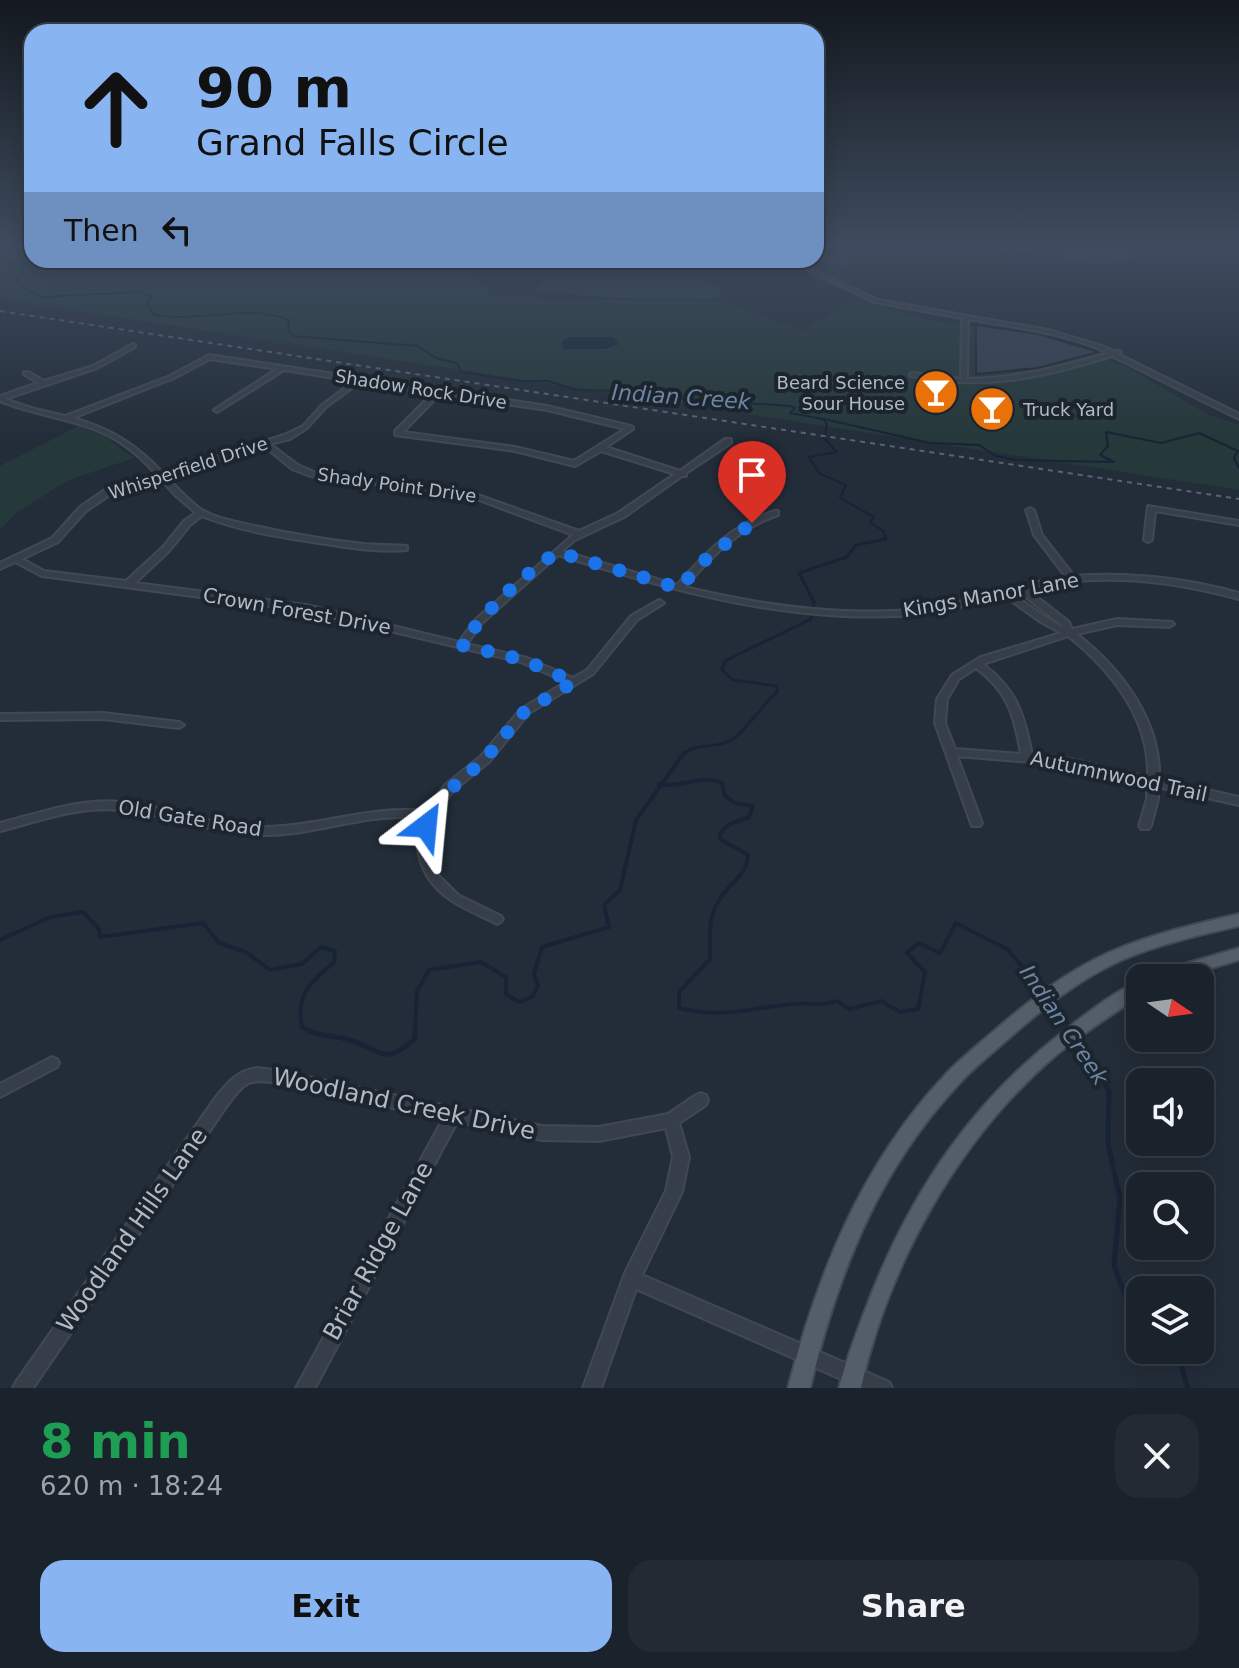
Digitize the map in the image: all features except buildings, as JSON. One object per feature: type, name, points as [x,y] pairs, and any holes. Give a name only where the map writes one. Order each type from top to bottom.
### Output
[{"type":"main road","points":[[799,1388],[831,1274],[859,1214],[900,1142],[951,1079],[1021,1017],[1069,981],[1131,949],[1192,930],[1239,920]]},
{"type":"main road","points":[[1205,964],[1239,954]]},
{"type":"main road","points":[[852,1381],[885,1280],[945,1165],[989,1106],[1045,1052],[1093,1015],[1126,996]]},
{"type":"street","points":[[917,309],[1048,332],[1119,352],[1239,417]]},
{"type":"street","points":[[934,309],[1053,330],[1119,352],[1239,410]]},
{"type":"street","points":[[964,382],[965,318]]},
{"type":"street","points":[[0,398],[95,367],[133,346]]},
{"type":"street","points":[[912,375],[964,382],[1023,380],[1119,352]]},
{"type":"street","name":"Shadow Rock Drive","points":[[67,418],[157,384],[209,357],[569,411],[631,428],[600,448]]},
{"type":"street","points":[[217,410],[283,368]]},
{"type":"street","points":[[26,373],[42,383]]},
{"type":"street","name":"Whisperfield Drive","points":[[0,566],[55,540],[99,497],[162,474],[265,444],[305,427],[324,406],[360,379]]},
{"type":"street","points":[[438,392],[398,433],[515,449],[575,464],[600,448],[683,474]]},
{"type":"street","points":[[0,398],[27,410],[99,428],[129,444],[202,513],[263,531],[404,548]]},
{"type":"street","points":[[461,645],[489,611],[579,534],[605,524],[728,441]]},
{"type":"street","name":"Shady Point Drive","points":[[265,444],[295,467],[313,474],[464,492],[579,534]]},
{"type":"street","points":[[1148,540],[1151,508],[1239,523]]},
{"type":"street","points":[[1030,510],[1038,535],[1072,579]]},
{"type":"street","points":[[128,584],[166,549],[187,523],[202,513]]},
{"type":"street","points":[[679,588],[706,559],[752,523],[775,513]]},
{"type":"street","name":"Kings Manor Lane","points":[[557,552],[716,599],[779,610],[865,614],[931,611],[1020,588],[1072,579],[1140,578],[1239,596]]},
{"type":"street","name":"Crown Forest Drive","points":[[18,560],[42,573],[283,604],[524,660],[574,682]]},
{"type":"street","points":[[1020,588],[1066,624],[1069,633]]},
{"type":"street","points":[[1005,593],[1053,626],[1069,633],[1111,670],[1136,707],[1152,746],[1154,781],[1145,826]]},
{"type":"street","points":[[497,919],[454,898],[433,877],[423,848],[428,815],[449,788],[485,759],[533,705],[574,682],[601,661],[634,618],[660,603]]},
{"type":"street","points":[[976,823],[940,723],[942,699],[955,677],[976,663],[1069,633],[1124,621],[1169,624]]},
{"type":"street","points":[[976,663],[1001,682],[1013,697],[1027,756]]},
{"type":"street","points":[[0,717],[114,716],[179,725]]},
{"type":"street","name":"Autumnwood Trail","points":[[950,752],[1027,756],[1239,801]]},
{"type":"street","name":"Old Gate Road","points":[[0,827],[74,809],[116,805],[262,831],[305,829],[407,811],[428,815]]},
{"type":"street","points":[[0,1091],[52,1063]]},
{"type":"street","name":"Woodland Creek Drive","points":[[244,1075],[279,1077],[542,1133],[599,1134],[671,1120],[701,1100]]},
{"type":"street","name":"Woodland Hills Lane","points":[[22,1388],[221,1102],[244,1075]]},
{"type":"street","name":"Briar Ridge Lane","points":[[305,1388],[453,1115]]},
{"type":"street","points":[[592,1388],[631,1279],[674,1192],[681,1168],[680,1147],[671,1120]]},
{"type":"street","points":[[631,1279],[806,1357],[852,1381],[883,1388]]},
{"type":"shaded area","points":[[63,309],[743,309],[803,331],[838,309],[888,309],[927,320],[1042,337],[1125,366],[1209,415],[1239,425],[1239,490]]},
{"type":"shaded area","points":[[78,426],[104,436],[134,458],[69,480],[16,513],[0,530],[0,466]]},
{"type":"water","points":[[569,337],[613,337],[620,344],[605,349],[564,349],[562,341]]},
{"type":"waterway","name":"Indian Creek","points":[[150,309],[154,315],[171,317],[239,313],[272,315],[289,320],[288,329],[293,336],[418,346],[436,358],[457,363],[461,372],[520,381],[548,381],[576,390],[628,391],[642,396],[791,406],[795,408],[790,413],[823,419],[827,424],[824,438],[837,452],[809,457],[819,473],[846,485],[840,498],[874,517],[870,522],[884,532],[886,539]]},
{"type":"waterway","points":[[824,419],[930,443],[979,445],[996,456],[1016,460],[1114,462],[1100,455],[1108,446],[1106,432],[1161,443],[1199,433],[1238,451],[1234,458],[1239,468]]},
{"type":"waterway","name":"Indian Creek","points":[[683,754],[693,748],[723,743],[735,737],[777,692],[777,686],[733,680],[722,670],[725,661],[811,619],[814,602],[799,573],[847,557],[856,545],[886,539]]},
{"type":"waterway","name":"Indian Creek","points":[[877,541],[886,539]]},
{"type":"waterway","name":"Indian Creek","points":[[662,784],[683,754]]},
{"type":"waterway","name":"Indian Creek","points":[[662,784],[714,780],[722,783],[725,796],[735,803],[753,806],[749,817],[730,824],[720,833],[720,839],[748,855],[747,863],[715,908],[710,929],[710,959],[679,992],[679,1008],[723,1013],[837,1001],[849,1009],[881,1001],[900,1012],[918,1009],[925,972],[907,953],[919,943],[940,953],[956,923],[1007,949],[1045,992]]},
{"type":"waterway","points":[[415,1032],[417,991],[429,970],[481,962],[506,977],[506,994],[519,1002],[532,997],[538,986],[534,974],[542,947],[609,927],[604,905],[620,890],[636,820],[662,784]]},
{"type":"waterway","points":[[0,940],[50,917],[83,912],[99,929],[100,937],[203,923],[219,943],[246,952],[270,970],[302,964],[321,947],[335,951],[334,962],[312,983],[303,997],[300,1016],[302,1027],[308,1030]]},
{"type":"waterway","name":"Indian Creek","points":[[1051,1002],[1070,1028]]},
{"type":"waterway","points":[[308,1030],[346,1039],[387,1054],[404,1048],[415,1039],[415,1032]]},
{"type":"waterway","points":[[308,1030],[312,1032]]},
{"type":"waterway","name":"Indian Creek","points":[[1077,1037],[1109,1091],[1108,1144],[1120,1198],[1114,1266],[1126,1298]]},
{"type":"waterway","name":"Indian Creek","points":[[1180,1364],[1188,1388]]},
{"type":"railway","points":[[0,311],[1239,499]]},
{"type":"place","name":"Beard Science Sour House","points":[[936,392]]},
{"type":"place","name":"Truck Yard","points":[[992,409]]},
{"type":"route","points":[[426,826],[428,815],[437,801],[485,759],[525,711],[574,682],[524,660],[461,645],[478,622],[523,578],[557,552],[679,588],[706,559],[752,523]]}]
